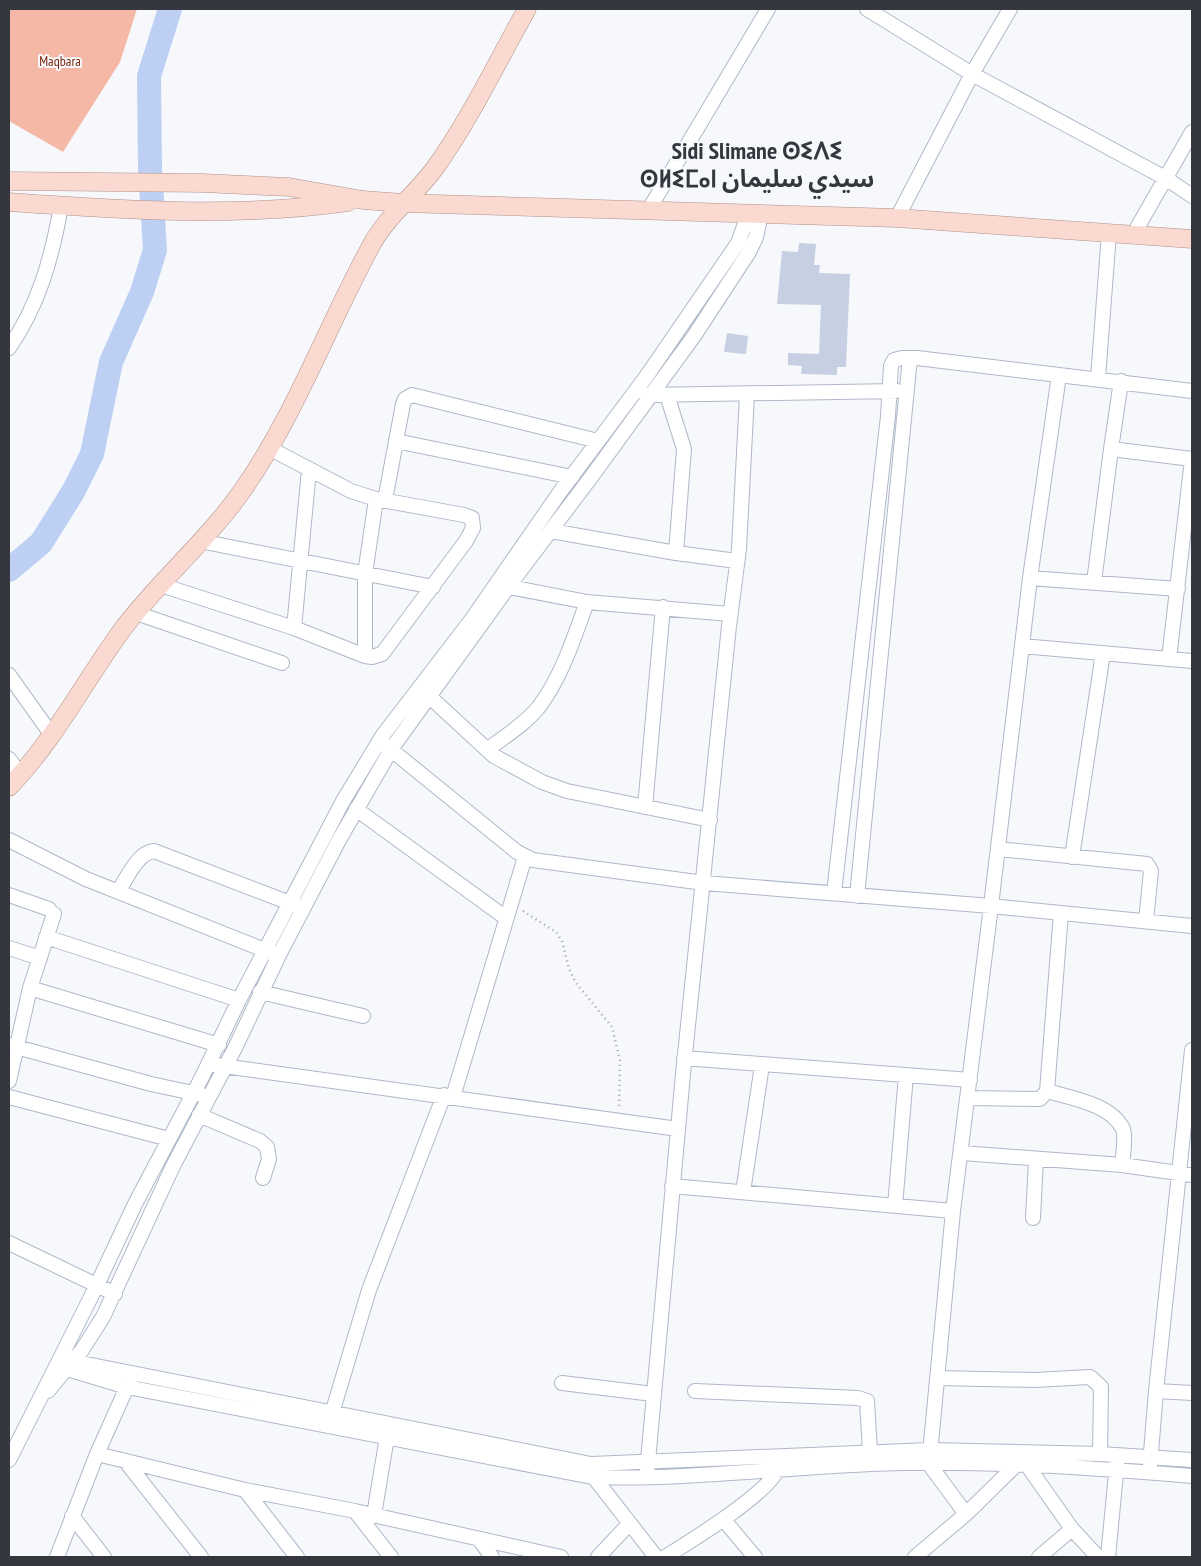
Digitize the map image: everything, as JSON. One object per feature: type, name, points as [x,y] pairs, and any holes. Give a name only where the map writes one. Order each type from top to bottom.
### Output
[{"type":"main road","points":[[15,781],[51,734],[136,613],[241,493],[269,448],[309,375],[373,243],[403,203],[421,186],[446,151],[527,9]]},
{"type":"main road","points":[[9,181],[202,183],[289,187],[364,200],[403,203],[898,218],[1192,239]]},
{"type":"main road","points":[[9,202],[91,209],[204,210],[297,209],[364,200]]},
{"type":"street","points":[[648,211],[768,9]]},
{"type":"street","points":[[867,9],[972,74],[1167,179],[1192,196]]},
{"type":"street","points":[[898,218],[972,74],[1010,9]]},
{"type":"street","points":[[1133,235],[1167,179],[1192,132]]},
{"type":"street","points":[[9,348],[38,295],[53,250],[60,206]]},
{"type":"street","points":[[63,1363],[93,1334],[115,1294],[173,1166],[260,992],[339,840],[391,750],[430,698],[572,477],[633,394],[738,243],[755,213]]},
{"type":"street","points":[[9,1460],[39,1400],[63,1363],[134,1204],[210,1063],[239,1000],[326,832],[379,740],[502,586],[551,531],[652,395],[744,262],[756,237],[755,213]]},
{"type":"street","points":[[1098,378],[1109,232]]},
{"type":"street","points":[[857,896],[910,358]]},
{"type":"street","points":[[834,893],[889,391],[894,360],[910,358],[1098,378],[1192,391]]},
{"type":"street","points":[[966,1514],[929,1457],[954,1210],[1030,578],[1059,375]]},
{"type":"street","points":[[1094,582],[1121,382]]},
{"type":"street","points":[[633,394],[746,395],[906,392]]},
{"type":"street","points":[[365,656],[365,574],[403,404],[409,396],[416,395],[598,441]]},
{"type":"street","points":[[667,395],[684,449],[676,553]]},
{"type":"street","points":[[646,1478],[684,1058],[737,561],[746,395]]},
{"type":"street","points":[[396,441],[572,477]]},
{"type":"street","points":[[161,585],[294,628],[365,656],[372,657],[382,654],[466,541],[473,528],[474,521],[472,518],[460,514],[381,499],[351,491],[269,448]]},
{"type":"street","points":[[1111,449],[1192,459],[1169,659]]},
{"type":"street","points":[[882,467],[898,470]]},
{"type":"street","points":[[294,628],[309,470]]},
{"type":"street","points":[[551,531],[676,553],[737,561]]},
{"type":"street","points":[[200,541],[433,586]]},
{"type":"street","points":[[1030,578],[1178,589]]},
{"type":"street","points":[[502,586],[587,602],[730,614]]},
{"type":"street","points":[[487,750],[538,708],[552,686],[570,648],[587,602]]},
{"type":"street","points":[[645,807],[663,607]]},
{"type":"street","points":[[136,613],[282,663]]},
{"type":"street","points":[[865,622],[883,624]]},
{"type":"street","points":[[1022,646],[1192,662]]},
{"type":"street","points":[[1072,857],[1103,653]]},
{"type":"street","points":[[9,675],[51,734]]},
{"type":"street","points":[[430,698],[487,750],[519,772],[567,791],[710,820]]},
{"type":"street","points":[[379,740],[525,856],[548,864],[704,884],[991,906],[1192,926]]},
{"type":"street","points":[[9,759],[15,781]]},
{"type":"street","points":[[356,809],[506,918]]},
{"type":"street","points":[[326,832],[339,840]]},
{"type":"street","points":[[9,840],[86,879],[119,890],[139,901],[279,956]]},
{"type":"street","points":[[998,849],[1148,864],[1151,871],[1146,921]]},
{"type":"street","points":[[119,890],[141,857],[146,852],[154,851],[303,908]]},
{"type":"street","points":[[330,1418],[369,1290],[448,1096],[525,856]]},
{"type":"street","points":[[9,895],[51,912],[46,937],[13,1046],[9,1081]]},
{"type":"street","points":[[968,1098],[1040,1099],[1047,1091],[1061,913]]},
{"type":"street","points":[[46,937],[239,1000]]},
{"type":"street","points":[[9,948],[40,958]]},
{"type":"street","points":[[30,988],[219,1045]]},
{"type":"street","points":[[260,992],[363,1016]]},
{"type":"street","points":[[13,1046],[151,1084],[194,1092],[208,1097]]},
{"type":"street","points":[[1150,1473],[1156,1391],[1186,1174],[1192,1050]]},
{"type":"street","points":[[684,1058],[970,1080]]},
{"type":"street","points":[[210,1063],[224,1067],[448,1096],[678,1129]]},
{"type":"street","points":[[743,1192],[762,1065]]},
{"type":"street","points":[[895,1206],[906,1075]]},
{"type":"street","points":[[1047,1091],[1086,1103],[1114,1117],[1124,1131],[1122,1165]]},
{"type":"street","points":[[9,1097],[169,1139]]},
{"type":"street","points":[[199,1115],[260,1141],[267,1147],[269,1159],[263,1178]]},
{"type":"street","points":[[962,1153],[1122,1165],[1186,1174]]},
{"type":"street","points":[[1033,1218],[1036,1160]]},
{"type":"street","points":[[672,1186],[954,1210]]},
{"type":"street","points":[[9,1244],[115,1294]]},
{"type":"street","points":[[63,1363],[130,1381],[586,1463],[647,1463],[870,1452],[1021,1466],[1192,1476]]},
{"type":"street","points":[[937,1378],[1035,1380],[1090,1377],[1101,1387],[1100,1454]]},
{"type":"street","points":[[57,1557],[97,1454],[130,1381]]},
{"type":"street","points":[[562,1383],[653,1394]]},
{"type":"street","points":[[695,1391],[858,1398],[866,1401],[870,1452]]},
{"type":"street","points":[[1156,1391],[1192,1393]]},
{"type":"street","points":[[330,1418],[387,1437],[592,1477],[646,1478],[872,1464],[929,1457],[1100,1454],[1192,1460]]},
{"type":"street","points":[[374,1516],[387,1437]]},
{"type":"street","points":[[97,1454],[245,1490],[355,1511],[561,1557]]},
{"type":"street","points":[[665,1557],[723,1519],[770,1482],[779,1470],[780,1455]]},
{"type":"street","points":[[1108,1557],[1118,1455]]},
{"type":"street","points":[[126,1462],[201,1557]]},
{"type":"street","points":[[586,1463],[592,1477],[656,1557]]},
{"type":"street","points":[[915,1557],[1021,1466]]},
{"type":"street","points":[[1021,1466],[1072,1529],[1098,1557]]},
{"type":"street","points":[[245,1490],[297,1557]]},
{"type":"street","points":[[355,1511],[391,1557]]},
{"type":"street","points":[[72,1516],[104,1557]]},
{"type":"street","points":[[723,1519],[755,1557]]},
{"type":"street","points":[[598,1557],[629,1524]]},
{"type":"street","points":[[1039,1557],[1072,1529]]},
{"type":"street","points":[[479,1539],[492,1557]]},
{"type":"path","points":[[510,904],[556,932],[562,941],[569,969],[576,983],[612,1027],[620,1060],[619,1121]]},
{"type":"green space","name":"Maqbara","points":[[9,9],[137,9],[120,62],[63,152],[9,121]]},
{"type":"building","points":[[799,243],[816,244],[814,265],[820,265],[819,273],[850,274],[846,367],[837,367],[837,375],[801,374],[802,366],[788,365],[788,353],[819,354],[821,305],[777,304],[782,251],[798,252]]},
{"type":"building","points":[[727,333],[748,336],[746,354],[724,352]]},
{"type":"waterway","points":[[9,570],[41,543],[73,492],[92,454],[111,362],[142,292],[155,250],[150,168],[149,76],[170,9]]},
{"type":"district","name":"Sidi Slimane ⵙⵉⴷⵉ ⵙⵍⵉⵎⴰⵏ سيدي سليمان","points":[[757,164]]}]
